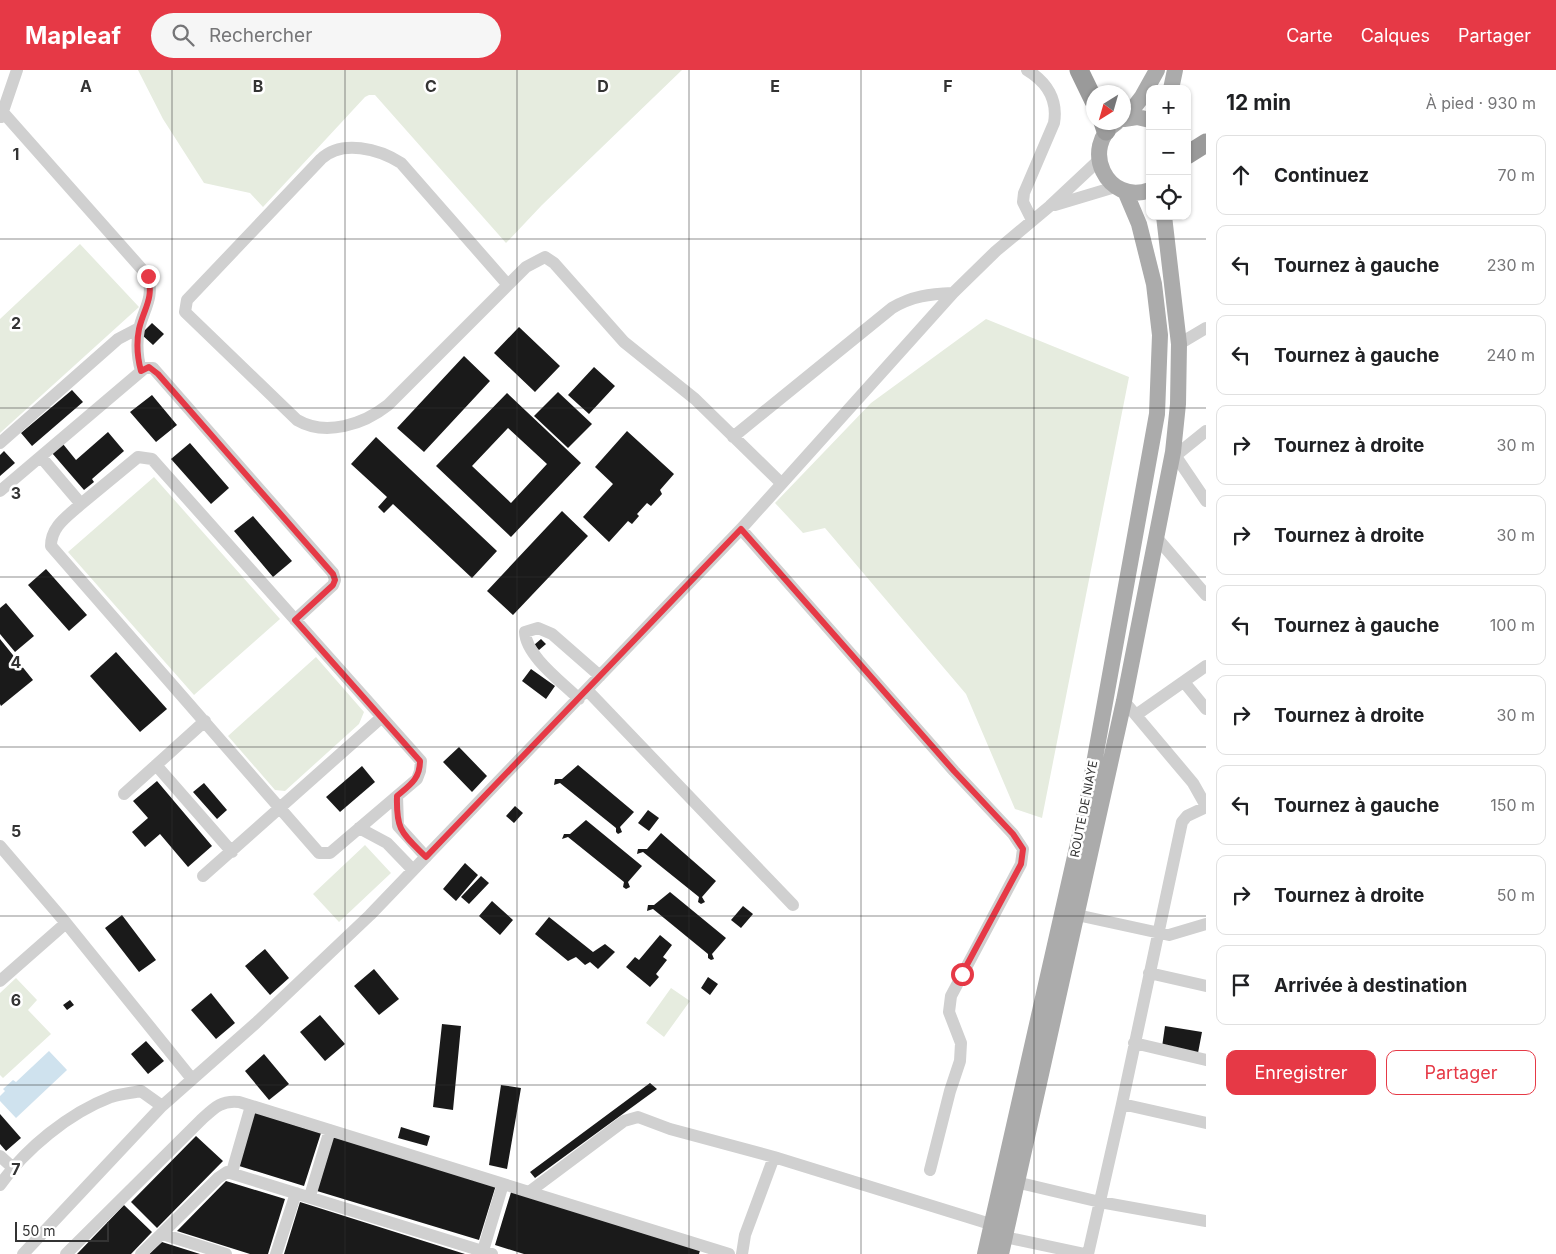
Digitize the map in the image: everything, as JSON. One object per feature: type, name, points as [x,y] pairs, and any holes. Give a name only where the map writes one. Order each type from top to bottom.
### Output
[{"type":"highway","points":[[1079,70],[1086,85]]},
{"type":"highway","points":[[1191,153],[1206,143]]},
{"type":"main road","points":[[1131,108],[1142,97],[1157,70]]},
{"type":"main road","points":[[1171,85],[1176,70]]},
{"type":"main road","points":[[1131,119],[1137,117],[1146,119]]},
{"type":"main road","points":[[1098,162],[1099,145],[1110,130]]},
{"type":"main road","name":"ROUTE DE NIAYE","points":[[1001,1254],[1001,1230],[1013,1164],[1086,808],[1154,430],[1160,359],[1154,284],[1139,224],[1120,189],[1107,180],[1098,162]]},
{"type":"main road","points":[[1120,189],[1135,193],[1146,191]]},
{"type":"main road","name":"ROUTE DE NIAYE","points":[[1013,1164],[1077,915],[1124,701],[1174,454],[1179,344],[1164,220]]},
{"type":"main road","name":"ROUTE DE NIAYE","points":[[985,1254],[1001,1230]]},
{"type":"street","points":[[17,70],[0,114],[148,276],[150,299],[139,328],[136,354],[141,371]]},
{"type":"street","points":[[1027,70],[1042,82],[1049,92],[1056,112],[1054,123],[1024,193],[1024,202],[1032,220]]},
{"type":"street","points":[[508,285],[401,163],[379,152],[338,149],[327,153],[321,159],[187,300],[185,312],[297,420],[315,428],[336,427],[371,416],[388,404],[508,285],[526,266],[545,257],[554,264],[624,342],[695,399],[781,484]]},
{"type":"street","points":[[23,1254],[162,1106],[310,972],[426,857],[741,529],[953,293],[1098,162]]},
{"type":"street","points":[[1050,206],[1120,189]]},
{"type":"street","points":[[733,437],[892,308],[907,299],[925,294],[953,293]]},
{"type":"street","points":[[0,443],[118,339],[139,328]]},
{"type":"street","points":[[1179,344],[1206,328]]},
{"type":"street","points":[[0,491],[141,371],[149,367],[158,374],[333,574],[335,580],[333,585],[295,620]]},
{"type":"street","points":[[1206,431],[1174,454],[1206,500]]},
{"type":"street","points":[[41,457],[81,504]]},
{"type":"street","points":[[138,457],[152,459],[420,761],[420,772],[417,779],[330,853],[319,853],[51,546],[51,538],[56,528],[81,504],[138,457]]},
{"type":"street","points":[[741,529],[954,771],[1013,834],[1023,849],[1021,864],[951,996],[950,1012],[961,1043],[960,1061],[950,1091],[930,1170]]},
{"type":"street","points":[[1156,537],[1206,595]]},
{"type":"street","points":[[600,676],[552,634],[538,628],[525,632],[526,642],[533,654],[583,694],[793,905]]},
{"type":"street","points":[[1136,715],[1206,666]]},
{"type":"street","points":[[1184,682],[1206,709]]},
{"type":"street","points":[[529,1192],[633,1116],[677,1131],[774,1157],[1001,1230],[1087,1254],[1122,1104],[1183,820],[1206,806],[1193,783],[1124,701]]},
{"type":"street","points":[[203,876],[382,717]]},
{"type":"street","points":[[124,794],[205,721]]},
{"type":"street","points":[[156,765],[232,852]]},
{"type":"street","points":[[397,796],[398,826],[426,857]]},
{"type":"street","points":[[359,828],[387,843],[413,870]]},
{"type":"street","points":[[0,846],[66,923],[192,1079]]},
{"type":"street","points":[[1077,915],[1172,935],[1206,924]]},
{"type":"street","points":[[0,981],[66,923]]},
{"type":"street","points":[[1149,972],[1206,986]]},
{"type":"street","points":[[1134,1044],[1206,1060]]},
{"type":"street","points":[[0,1185],[12,1167],[57,1126],[111,1097],[141,1091],[162,1106]]},
{"type":"street","points":[[66,1254],[217,1105],[229,1101],[330,1130],[730,1254]]},
{"type":"street","points":[[1122,1104],[1206,1124]]},
{"type":"street","points":[[232,1172],[251,1106]]},
{"type":"street","points":[[310,1196],[330,1130]]},
{"type":"street","points":[[0,1156],[12,1167]]},
{"type":"street","points":[[742,1254],[745,1235],[774,1157]]},
{"type":"street","points":[[141,1254],[222,1174],[232,1172],[486,1253],[503,1184]]},
{"type":"street","points":[[1009,1191],[1100,1202],[1206,1221]]},
{"type":"street","points":[[276,1254],[296,1193]]},
{"type":"street","points":[[162,1234],[226,1254]]},
{"type":"shaded area","points":[[138,70],[682,70],[542,205],[506,243],[375,95],[365,97],[263,207],[250,193],[204,183],[163,119]]},
{"type":"shaded area","points":[[80,244],[139,307],[0,433],[0,319]]},
{"type":"shaded area","points":[[986,319],[1129,377],[1042,818],[1015,809],[966,694],[825,528],[803,533],[775,503],[871,403]]},
{"type":"shaded area","points":[[154,477],[280,619],[194,695],[68,552]]},
{"type":"shaded area","points":[[316,657],[364,712],[359,724],[285,791],[275,790],[228,736]]},
{"type":"shaded area","points":[[365,845],[391,873],[339,922],[313,894]]},
{"type":"shaded area","points":[[16,978],[37,1000],[28,1010],[51,1034],[3,1078],[0,1075],[0,993]]},
{"type":"shaded area","points":[[671,988],[690,1001],[664,1037],[646,1023]]},
{"type":"water","points":[[49,1051],[67,1070],[16,1118],[0,1101],[0,1096],[5,1091],[3,1089],[13,1080],[16,1082]]},
{"type":"building","points":[[152,323],[164,334],[153,345],[141,334]]},
{"type":"building","points":[[519,327],[560,366],[535,392],[494,353]]},
{"type":"building","points":[[464,356],[490,381],[424,452],[397,428]]},
{"type":"building","points":[[594,367],[615,386],[589,414],[568,395]]},
{"type":"building","points":[[72,390],[83,402],[32,446],[21,433]]},
{"type":"building","points":[[558,392],[592,424],[568,448],[534,416]]},
{"type":"building","points":[[507,393],[581,463],[511,537],[436,466]],"holes":[[[508,428],[547,464],[511,503],[472,466]]]},
{"type":"building","points":[[152,395],[177,425],[156,442],[130,412]]},
{"type":"building","points":[[627,431],[674,474],[660,490],[662,494],[651,506],[647,503],[637,514],[639,516],[632,524],[628,521],[609,542],[583,517],[613,484],[595,467]]},
{"type":"building","points":[[108,432],[124,451],[92,479],[94,482],[84,490],[52,453],[63,444],[76,460]]},
{"type":"building","points":[[376,437],[497,551],[472,578],[393,504],[384,513],[378,507],[387,497],[351,464]]},
{"type":"building","points":[[190,443],[229,488],[211,504],[171,459]]},
{"type":"building","points":[[4,451],[15,463],[0,476],[0,455]]},
{"type":"building","points":[[562,511],[588,536],[513,615],[487,591]]},
{"type":"building","points":[[253,516],[292,561],[273,577],[234,531]]},
{"type":"building","points":[[46,569],[87,615],[69,631],[28,585]]},
{"type":"building","points":[[6,603],[34,636],[15,652],[0,634],[0,608]]},
{"type":"building","points":[[0,639],[33,680],[1,706],[0,704]]},
{"type":"building","points":[[541,639],[546,644],[539,650],[534,645]]},
{"type":"building","points":[[116,652],[167,709],[140,732],[90,676]]},
{"type":"building","points":[[531,669],[555,686],[546,699],[522,681]]},
{"type":"building","points":[[459,747],[487,776],[472,792],[443,762]]},
{"type":"building","points":[[578,765],[634,812],[620,827],[622,832],[618,834],[616,828],[560,783],[554,785],[555,779],[562,779]]},
{"type":"building","points":[[362,766],[375,782],[340,812],[326,797]]},
{"type":"building","points":[[157,781],[212,846],[188,867],[160,834],[145,847],[132,832],[148,818],[133,801]]},
{"type":"building","points":[[204,783],[227,810],[217,819],[193,792]]},
{"type":"building","points":[[515,806],[523,813],[514,823],[506,816]]},
{"type":"building","points":[[648,810],[659,818],[649,831],[638,823]]},
{"type":"building","points":[[586,820],[642,866],[628,882],[630,887],[626,889],[623,887],[624,882],[568,837],[562,839],[564,834],[570,834]]},
{"type":"building","points":[[661,833],[716,881],[702,897],[705,902],[701,904],[698,902],[699,897],[643,852],[637,854],[638,849],[647,849]]},
{"type":"building","points":[[465,863],[478,875],[456,901],[443,889]]},
{"type":"building","points":[[481,876],[489,883],[469,904],[461,897]]},
{"type":"building","points":[[670,892],[726,938],[712,954],[714,959],[708,958],[708,954],[653,909],[647,911],[648,905],[654,905]]},
{"type":"building","points":[[492,901],[513,920],[500,935],[479,916]]},
{"type":"building","points":[[743,906],[753,914],[741,928],[731,920]]},
{"type":"building","points":[[122,915],[156,960],[139,972],[105,928]]},
{"type":"building","points":[[549,917],[593,952],[605,944],[615,952],[598,969],[590,962],[585,965],[576,957],[568,961],[535,934]]},
{"type":"building","points":[[660,935],[672,945],[663,957],[667,960],[656,974],[659,977],[650,987],[626,967],[635,957],[639,960]]},
{"type":"building","points":[[265,949],[289,978],[270,995],[245,966]]},
{"type":"building","points":[[374,969],[399,999],[379,1015],[354,986]]},
{"type":"building","points":[[708,977],[718,984],[710,995],[701,988]]},
{"type":"building","points":[[211,993],[235,1023],[216,1039],[191,1010]]},
{"type":"building","points":[[70,1000],[74,1005],[67,1010],[63,1005]]},
{"type":"building","points":[[320,1015],[345,1044],[325,1061],[300,1032]]},
{"type":"building","points":[[442,1024],[461,1026],[453,1110],[433,1107]]},
{"type":"building","points":[[1165,1026],[1202,1032],[1198,1053],[1162,1047]]},
{"type":"building","points":[[146,1041],[164,1061],[148,1074],[131,1054]]},
{"type":"building","points":[[264,1054],[289,1084],[269,1100],[245,1071]]},
{"type":"building","points":[[650,1083],[657,1089],[535,1178],[530,1172]]},
{"type":"building","points":[[501,1085],[521,1088],[507,1169],[489,1165]]},
{"type":"building","points":[[253,1112],[321,1133],[304,1186],[236,1165]]},
{"type":"building","points":[[0,1114],[21,1138],[6,1151],[0,1144]]},
{"type":"building","points":[[401,1127],[430,1136],[427,1146],[398,1138]]},
{"type":"building","points":[[334,1135],[496,1185],[479,1240],[317,1191]]},
{"type":"building","points":[[196,1136],[223,1161],[157,1228],[131,1202]]},
{"type":"building","points":[[226,1181],[285,1199],[268,1254],[250,1254],[177,1231]]},
{"type":"building","points":[[512,1189],[701,1247],[699,1254],[524,1254],[495,1245]]},
{"type":"building","points":[[300,1202],[465,1254],[284,1254]]},
{"type":"building","points":[[124,1205],[152,1232],[131,1254],[77,1254]]},
{"type":"building","points":[[162,1242],[200,1254],[149,1254]]},
{"type":"route","points":[[148,276],[150,299],[139,328],[136,354],[141,371],[149,367],[153,368],[333,574],[335,580],[333,585],[295,620],[420,761],[420,772],[417,779],[397,796],[396,814],[398,826],[426,857],[741,529],[954,771],[1013,834],[1023,849],[1021,864],[962,974]]}]
